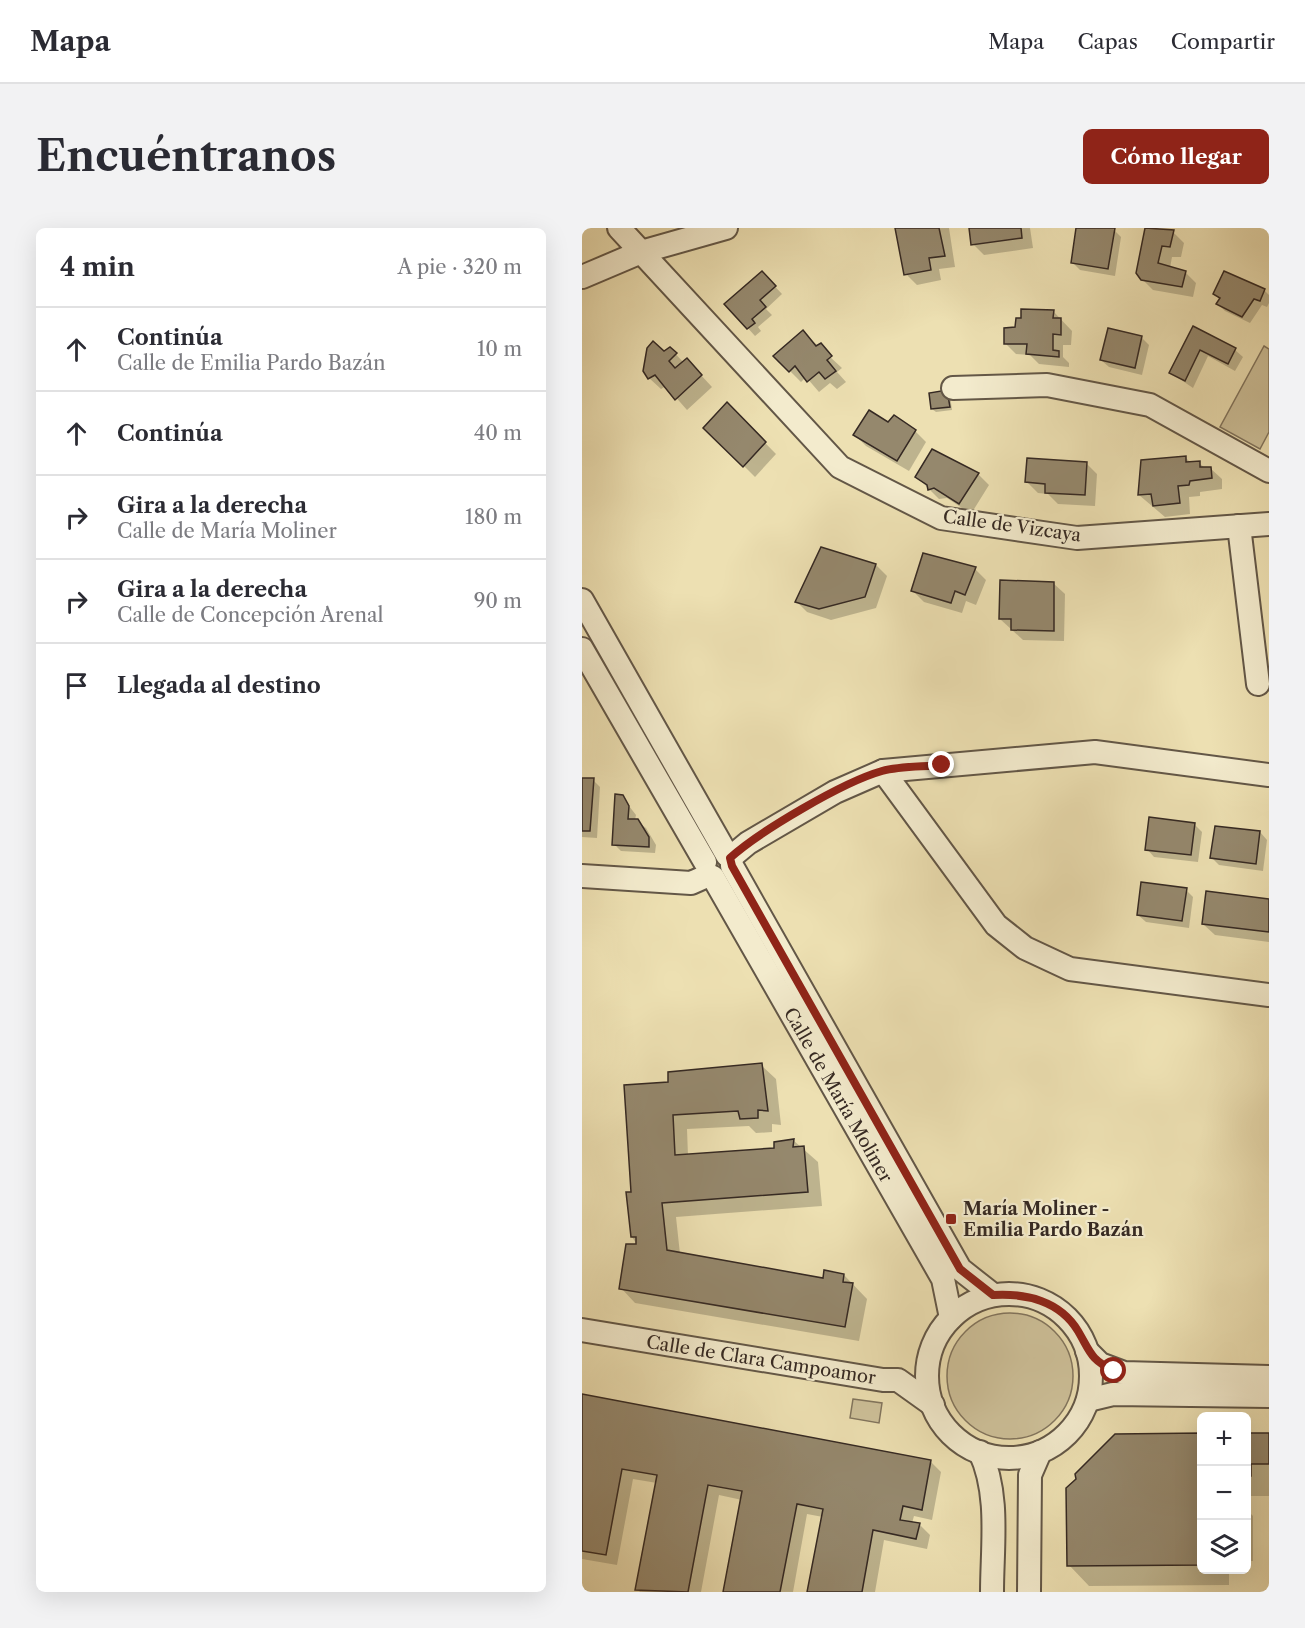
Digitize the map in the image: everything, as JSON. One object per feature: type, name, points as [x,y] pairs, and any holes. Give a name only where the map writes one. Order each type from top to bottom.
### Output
[{"type":"street","name":"Calle de Vizcaya","points":[[619,228],[840,467],[941,518],[1077,538],[1269,524]]},
{"type":"street","points":[[582,277],[641,252],[726,228]]},
{"type":"street","points":[[953,388],[1047,385],[1150,405],[1269,471]]},
{"type":"street","points":[[1239,526],[1258,684]]},
{"type":"street","name":"Calle de María Moliner","points":[[582,600],[719,866],[943,1279],[951,1318]]},
{"type":"street","name":"Calle de María Moliner","points":[[582,649],[719,866],[960,1269],[993,1295]]},
{"type":"street","points":[[582,876],[691,883],[719,866],[748,843],[836,792],[883,771],[1095,752],[1269,775]]},
{"type":"street","points":[[883,771],[996,925],[1025,948],[1070,969],[1269,995]]},
{"type":"street","points":[[1017,1294],[1040,1300],[1061,1312],[1077,1330],[1087,1351],[1091,1376],[1088,1400],[1070,1432],[1040,1452],[1010,1458],[980,1452],[951,1434],[933,1406],[928,1375],[930,1357],[940,1332],[951,1318],[971,1304],[993,1295],[1017,1294]]},
{"type":"street","name":"Calle de Clara Campoamor","points":[[582,1330],[883,1380],[898,1380],[933,1406]]},
{"type":"street","points":[[1087,1351],[1100,1364],[1124,1373],[1269,1377]]},
{"type":"street","points":[[898,1380],[930,1357]]},
{"type":"street","points":[[1088,1400],[1113,1394],[1269,1396]]},
{"type":"street","points":[[980,1452],[988,1470],[992,1494],[992,1592]]},
{"type":"street","points":[[1029,1592],[1030,1475],[1040,1452]]},
{"type":"shaded area","points":[[1264,346],[1269,349],[1269,432],[1260,449],[1220,427]]},
{"type":"shaded area","points":[[1010,1313],[1034,1318],[1055,1331],[1068,1352],[1073,1376],[1068,1400],[1055,1421],[1034,1434],[1010,1439],[986,1434],[965,1421],[952,1400],[947,1376],[952,1352],[965,1331],[986,1318]]},
{"type":"shaded area","points":[[853,1399],[882,1403],[879,1423],[850,1418]]},
{"type":"building","points":[[895,228],[939,228],[945,256],[929,258],[931,270],[904,275]]},
{"type":"building","points":[[969,228],[1021,228],[1022,238],[971,245]]},
{"type":"building","points":[[1076,228],[1115,228],[1108,269],[1071,263]]},
{"type":"building","points":[[1145,228],[1174,230],[1170,247],[1162,246],[1158,263],[1186,271],[1182,287],[1141,280],[1136,273]]},
{"type":"building","points":[[762,271],[776,286],[760,300],[766,307],[752,319],[755,323],[747,329],[724,304]]},
{"type":"building","points":[[1224,271],[1265,289],[1260,301],[1254,299],[1242,317],[1216,304],[1220,298],[1213,294]]},
{"type":"building","points":[[1021,309],[1054,310],[1053,318],[1061,318],[1061,335],[1053,334],[1053,350],[1059,351],[1059,357],[1026,354],[1027,344],[1004,344],[1004,328],[1015,327],[1016,318],[1021,318]]},
{"type":"building","points":[[1193,326],[1236,348],[1228,364],[1200,350],[1185,381],[1169,373]]},
{"type":"building","points":[[1108,328],[1142,336],[1135,368],[1100,360]]},
{"type":"building","points":[[803,330],[816,346],[821,343],[832,356],[827,360],[836,371],[825,379],[819,372],[807,382],[795,366],[789,372],[773,356]]},
{"type":"building","points":[[653,341],[664,351],[670,347],[677,353],[669,361],[675,368],[687,358],[702,375],[675,400],[655,375],[648,379],[643,371],[647,348]]},
{"type":"building","points":[[947,390],[950,407],[931,409],[929,393]]},
{"type":"building","points":[[727,402],[766,442],[743,467],[703,428]]},
{"type":"building","points":[[869,410],[888,422],[894,415],[916,430],[897,461],[853,435]]},
{"type":"building","points":[[932,449],[979,473],[959,504],[934,488],[928,490],[927,485],[915,477]]},
{"type":"building","points":[[1186,456],[1186,462],[1200,461],[1200,467],[1211,467],[1212,478],[1190,481],[1189,485],[1178,486],[1180,503],[1153,506],[1151,494],[1138,495],[1141,460]]},
{"type":"building","points":[[1027,458],[1087,462],[1085,495],[1045,493],[1045,484],[1025,482]]},
{"type":"building","points":[[821,547],[876,564],[865,597],[819,609],[795,602]]},
{"type":"building","points":[[923,553],[976,567],[965,595],[955,591],[951,603],[911,591]]},
{"type":"building","points":[[1000,580],[1054,582],[1054,631],[1011,630],[1011,619],[999,619]]},
{"type":"building","points":[[582,778],[594,778],[590,831],[582,831]]},
{"type":"building","points":[[615,794],[623,795],[629,806],[628,819],[638,819],[649,837],[649,847],[612,845]]},
{"type":"building","points":[[1149,817],[1195,823],[1191,855],[1145,850]]},
{"type":"building","points":[[1215,826],[1260,831],[1256,864],[1210,858]]},
{"type":"building","points":[[1141,882],[1187,888],[1182,921],[1137,915]]},
{"type":"building","points":[[1206,891],[1269,899],[1269,932],[1202,924]]},
{"type":"building","points":[[762,1063],[768,1111],[758,1110],[758,1118],[740,1119],[738,1111],[673,1115],[675,1155],[774,1148],[774,1142],[794,1139],[793,1147],[804,1146],[808,1192],[662,1203],[667,1250],[823,1278],[824,1270],[844,1274],[843,1282],[853,1283],[845,1327],[619,1289],[626,1244],[636,1244],[636,1237],[631,1237],[626,1192],[631,1192],[624,1085],[668,1082],[668,1072]]},
{"type":"building","points":[[582,1394],[931,1460],[922,1510],[903,1506],[900,1520],[920,1523],[916,1539],[873,1530],[862,1592],[807,1592],[823,1509],[797,1504],[780,1592],[723,1592],[742,1491],[708,1485],[688,1592],[635,1590],[657,1475],[622,1469],[606,1555],[582,1551]]},
{"type":"building","points":[[1197,1433],[1197,1565],[1067,1566],[1066,1488],[1076,1479],[1075,1474],[1115,1434]]},
{"type":"building","points":[[1251,1433],[1269,1433],[1269,1464],[1251,1464]]},
{"type":"place","name":"María Moliner - Emilia Pardo Bazán","points":[[951,1219]]},
{"type":"route","points":[[942,765],[883,771],[836,792],[748,843],[730,858],[732,866],[960,1269],[993,1295],[1017,1294],[1040,1300],[1061,1312],[1077,1330],[1093,1359],[1114,1371]]}]
